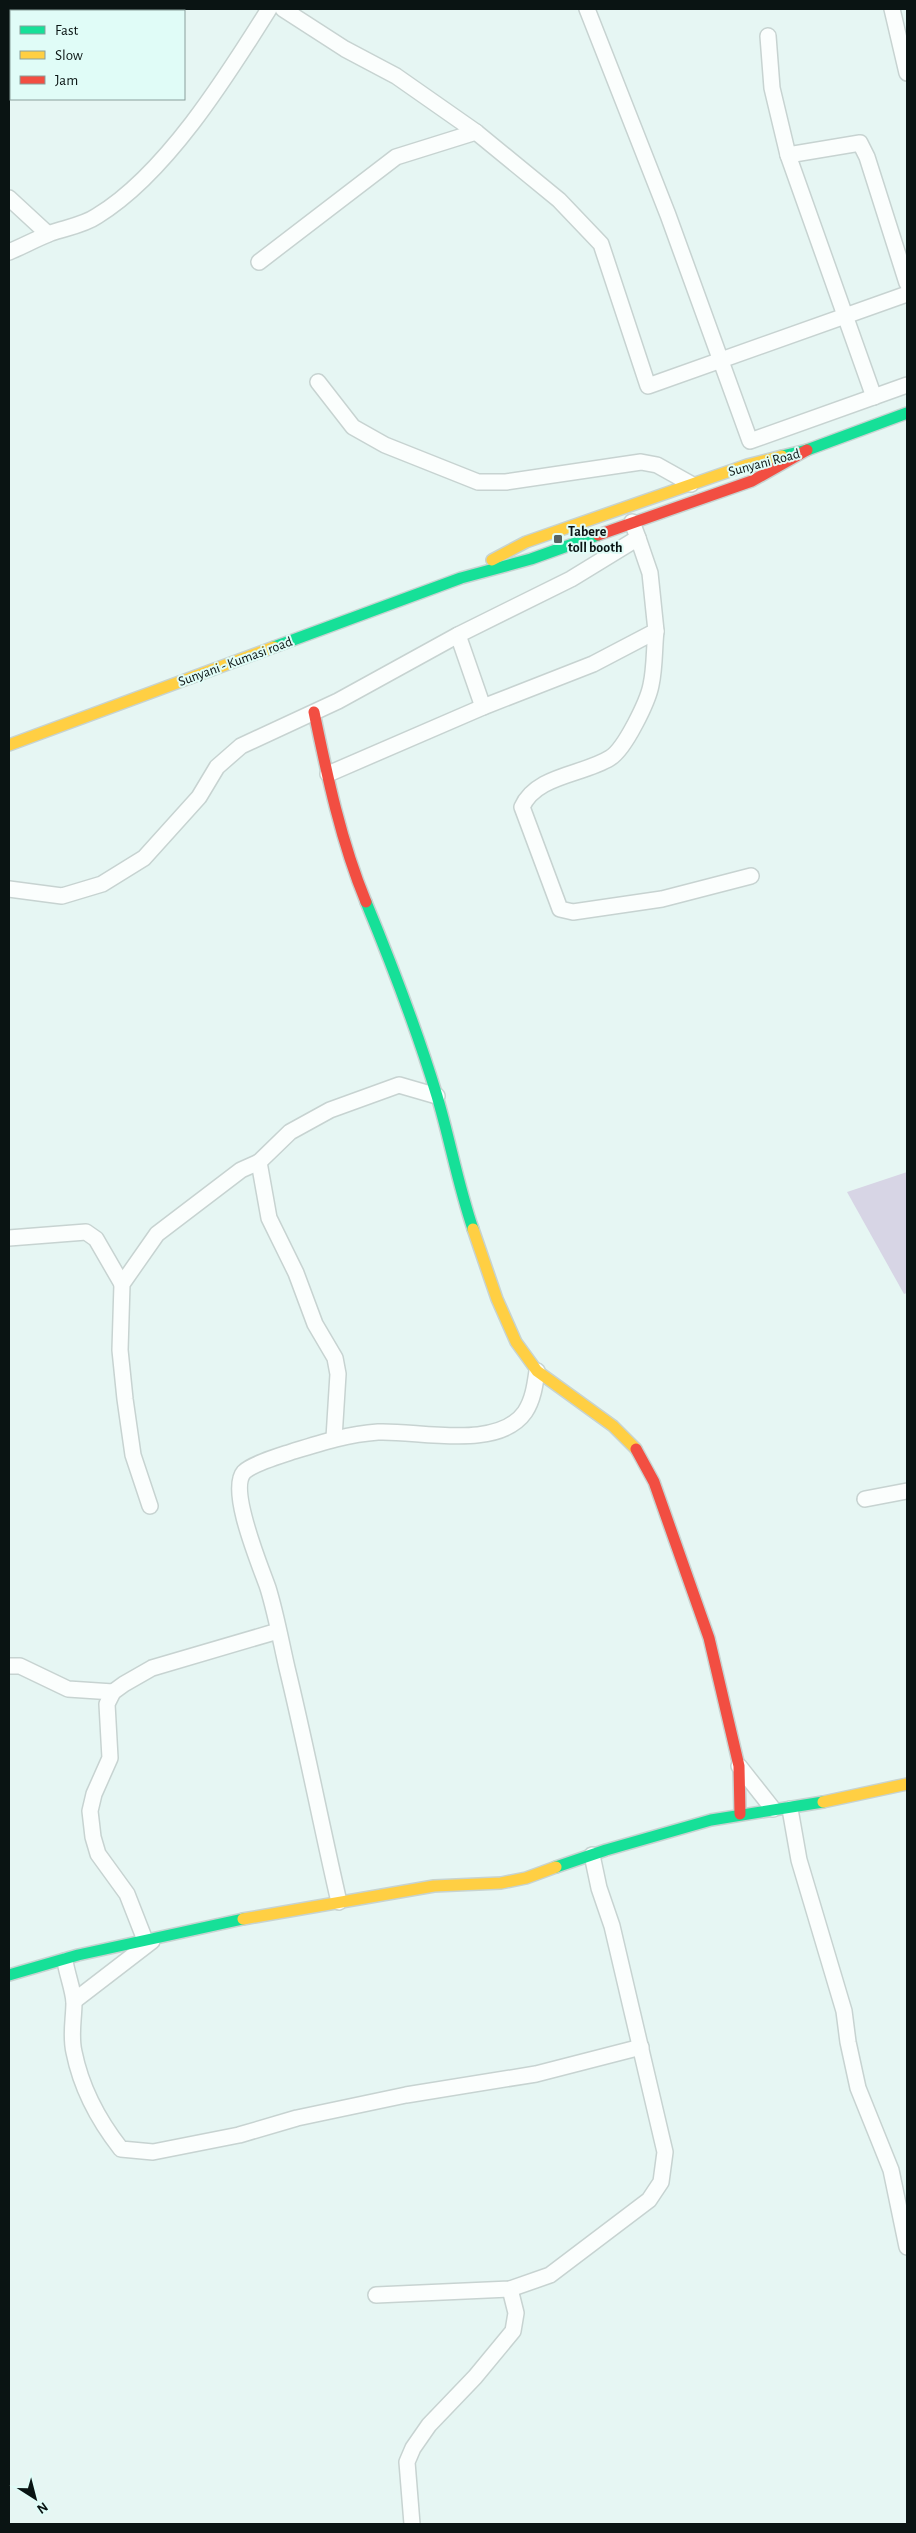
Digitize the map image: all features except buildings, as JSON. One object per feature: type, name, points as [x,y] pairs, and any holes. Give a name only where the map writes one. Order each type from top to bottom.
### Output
[{"type":"street","points":[[9,252],[48,234],[96,217],[136,186],[180,138],[231,70],[269,9]]},
{"type":"street","points":[[283,9],[345,49],[396,76],[476,132],[559,200],[601,244],[648,386],[907,294]]},
{"type":"street","points":[[587,9],[668,215],[750,441],[907,385]]},
{"type":"street","points":[[892,9],[907,72]]},
{"type":"street","points":[[768,36],[772,88],[788,155],[874,396]]},
{"type":"street","points":[[259,262],[396,157],[476,132]]},
{"type":"street","points":[[788,155],[860,143],[867,157],[907,283]]},
{"type":"street","points":[[9,198],[48,234]]},
{"type":"street","points":[[318,382],[353,427],[385,446],[478,482],[506,482],[641,462],[657,465],[691,484]]},
{"type":"street","points":[[807,450],[907,413]]},
{"type":"street","name":"Sunyani Road","points":[[461,578],[526,542],[746,465],[807,450]]},
{"type":"street","name":"Sunyani Road","points":[[461,578],[531,559],[752,481],[807,450]]},
{"type":"street","points":[[632,522],[650,573],[656,631],[651,686],[626,742],[611,757],[538,787],[527,796],[522,807],[560,909],[573,912],[662,899],[751,876]]},
{"type":"street","points":[[9,889],[62,896],[102,884],[144,858],[199,798],[217,767],[241,746],[314,712],[458,635],[571,579],[638,538]]},
{"type":"street","name":"Sunyani - Kumasi road","points":[[9,745],[461,578]]},
{"type":"street","points":[[328,774],[483,707],[593,664],[656,631]]},
{"type":"street","points":[[458,635],[483,707]]},
{"type":"street","points":[[314,712],[354,875],[389,957],[437,1096],[462,1197],[497,1299],[516,1342],[537,1371],[613,1426],[635,1448],[654,1482],[709,1638],[739,1766],[740,1814]]},
{"type":"street","points":[[122,1284],[157,1234],[241,1170],[259,1162],[290,1132],[330,1110],[399,1085],[437,1096]]},
{"type":"street","points":[[259,1162],[268,1218],[296,1273],[315,1324],[335,1358],[338,1374],[334,1438]]},
{"type":"street","points":[[9,1238],[86,1232],[96,1239],[122,1284],[120,1350],[126,1400],[133,1455],[150,1506]]},
{"type":"street","points":[[339,1902],[306,1748],[269,1591],[244,1515],[239,1490],[240,1478],[246,1470],[280,1455],[334,1438],[393,1432],[463,1436],[494,1432],[513,1424],[524,1414],[531,1402],[537,1371]]},
{"type":"street","points":[[865,1498],[907,1491]]},
{"type":"street","points":[[150,1940],[127,1894],[98,1854],[93,1837],[90,1811],[94,1794],[110,1758],[107,1704],[113,1692],[152,1668],[278,1631]]},
{"type":"street","points":[[9,1666],[20,1666],[68,1689],[113,1692]]},
{"type":"street","points":[[739,1766],[773,1808]]},
{"type":"street","points":[[9,1976],[241,1919],[434,1886],[501,1882],[526,1878],[592,1855],[711,1820],[773,1808],[790,1809],[907,1784]]},
{"type":"street","points":[[790,1809],[799,1860],[844,2010],[848,2042],[858,2088],[891,2170],[907,2247]]},
{"type":"street","points":[[376,2295],[510,2289],[550,2275],[649,2200],[661,2182],[665,2152],[641,2047],[592,1855]]},
{"type":"street","points":[[74,2001],[150,1940]]},
{"type":"street","points":[[65,1961],[74,2001],[71,2027],[80,2075],[104,2127],[121,2148],[153,2152],[239,2135],[297,2118],[406,2095],[536,2074],[641,2047]]},
{"type":"street","points":[[412,2524],[407,2462],[413,2448],[429,2425],[475,2377],[513,2331],[516,2313],[510,2289]]},
{"type":"shaded area","points":[[907,1172],[907,1293],[904,1294],[847,1192]]},
{"type":"traffic: fast","points":[[782,456],[807,450],[907,413]]},
{"type":"traffic: fast","points":[[274,647],[461,578],[531,559],[598,535]]},
{"type":"traffic: fast","points":[[366,902],[404,998],[429,1071],[473,1229]]},
{"type":"traffic: fast","points":[[556,1867],[606,1850],[711,1820],[823,1802]]},
{"type":"traffic: fast","points":[[9,1975],[78,1955],[243,1919]]},
{"type":"traffic: slow","points":[[492,560],[526,542],[747,465],[782,456]]},
{"type":"traffic: slow","points":[[9,745],[274,647]]},
{"type":"traffic: slow","points":[[473,1229],[497,1299],[516,1342],[537,1371],[613,1426],[636,1449]]},
{"type":"traffic: slow","points":[[823,1802],[907,1784]]},
{"type":"traffic: slow","points":[[243,1919],[434,1886],[501,1883],[526,1878],[556,1867]]},
{"type":"traffic: jam","points":[[598,535],[752,481],[807,450]]},
{"type":"traffic: jam","points":[[314,712],[342,832],[366,902]]},
{"type":"traffic: jam","points":[[636,1449],[654,1482],[709,1638],[739,1766],[740,1814]]},
{"type":"place","name":"Tabere toll booth","points":[[558,539]]}]
